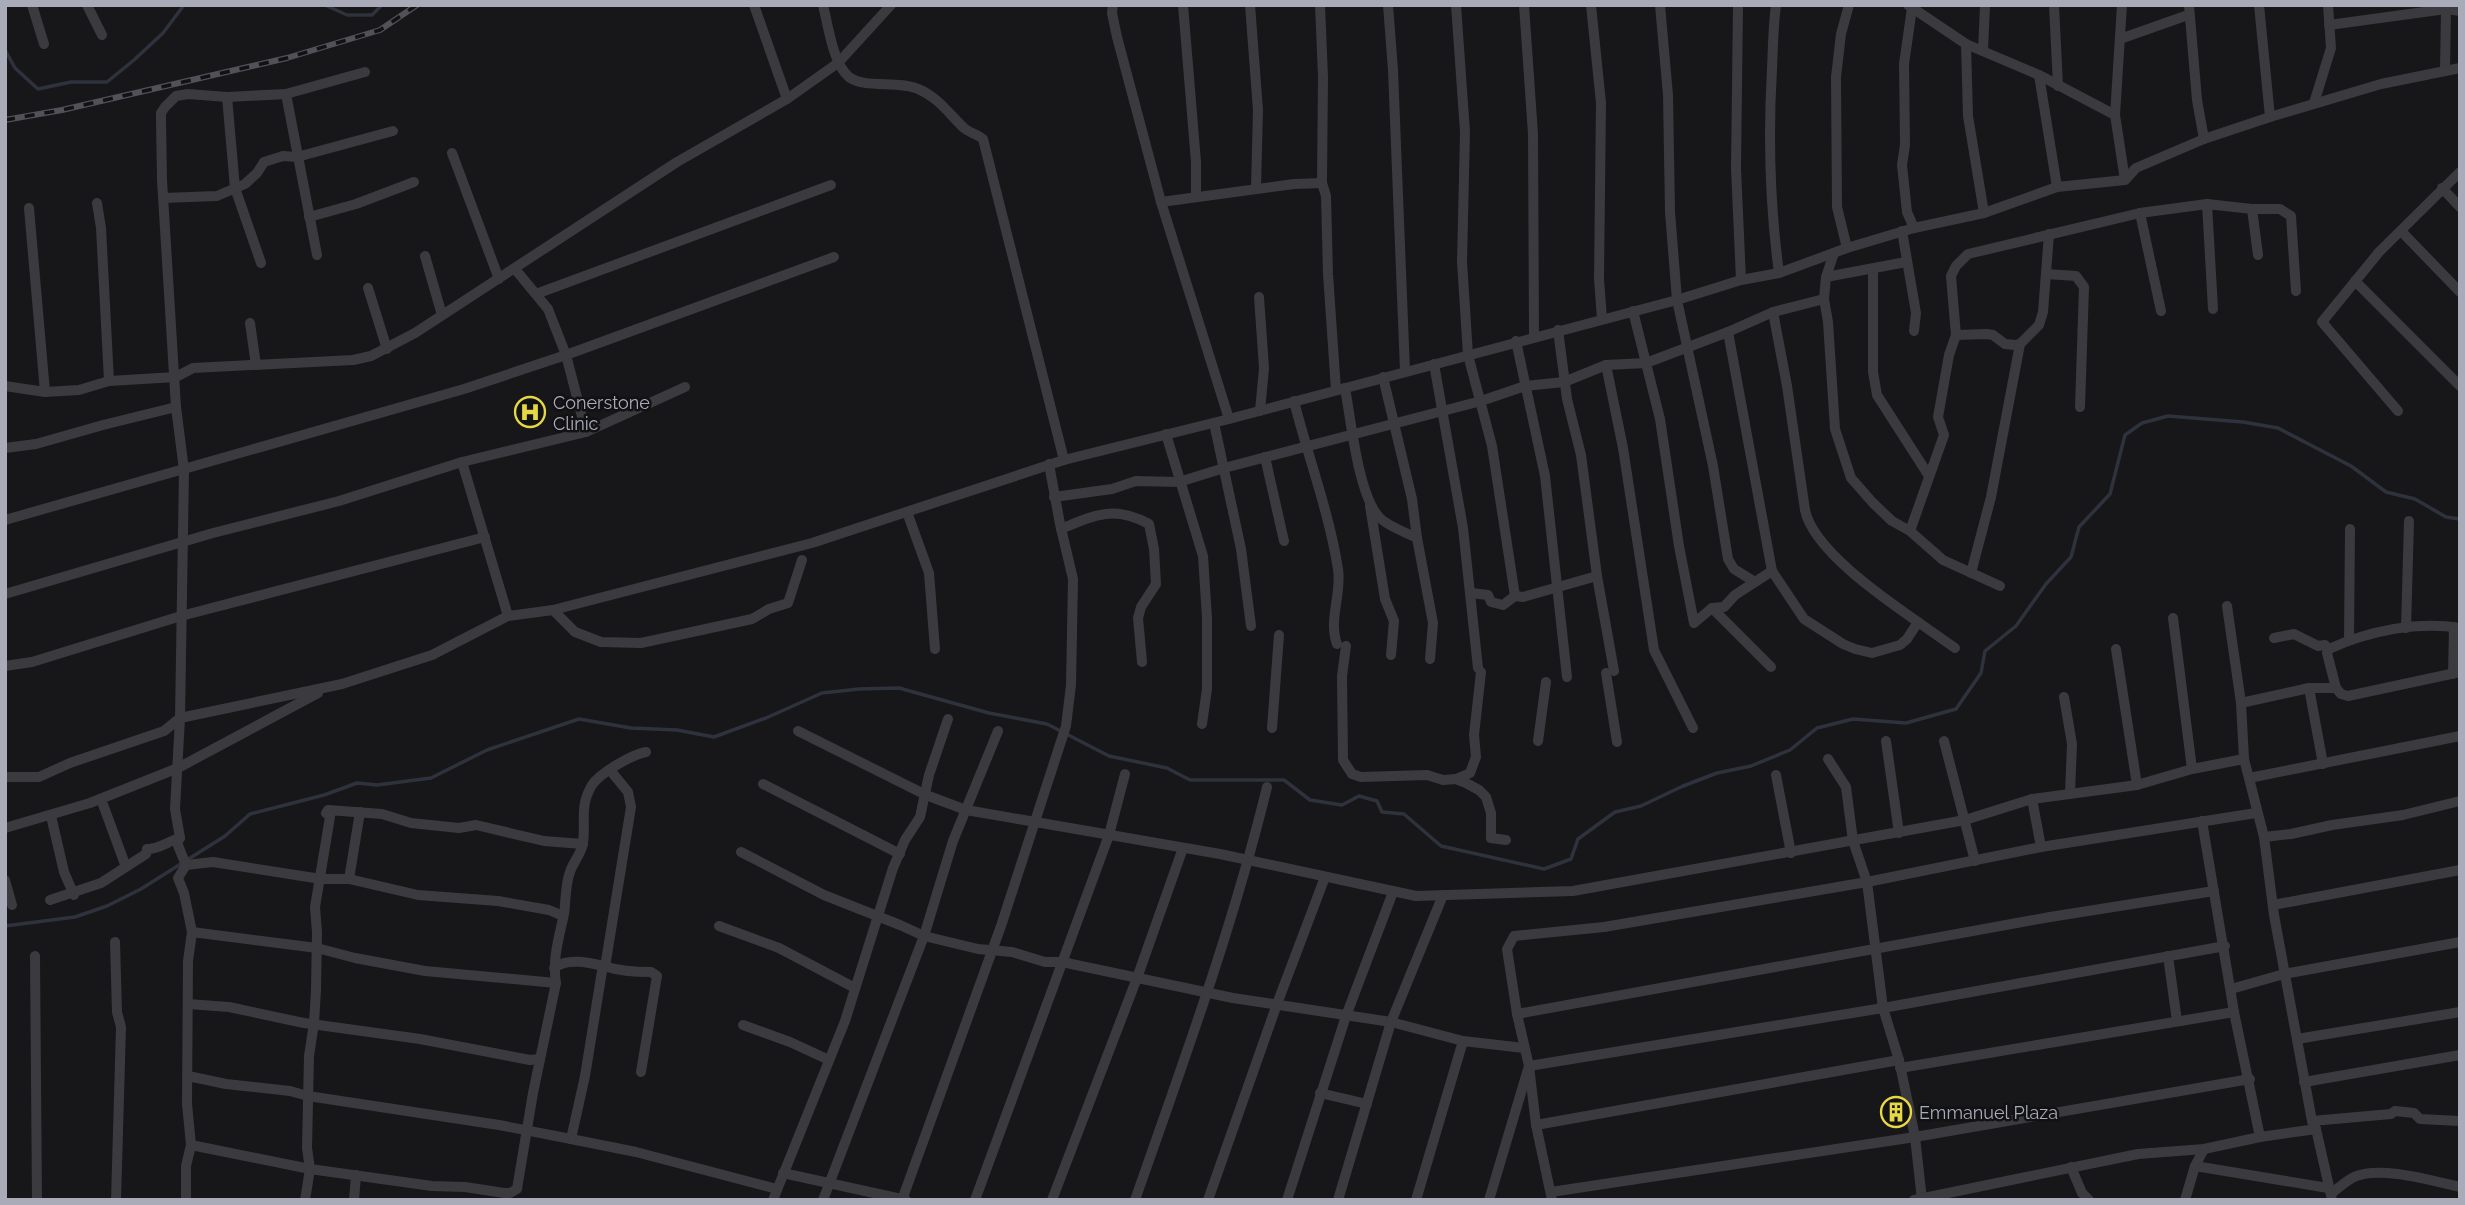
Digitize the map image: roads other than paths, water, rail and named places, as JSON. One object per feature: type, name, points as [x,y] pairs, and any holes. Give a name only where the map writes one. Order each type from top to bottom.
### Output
[{"type":"street","points":[[32,5],[44,44]]},
{"type":"street","points":[[88,5],[102,35]]},
{"type":"street","points":[[754,5],[787,99]]},
{"type":"street","points":[[823,5],[838,63],[849,77],[858,81],[898,83],[917,88],[934,97],[965,129],[983,139],[1064,460]]},
{"type":"street","points":[[5,386],[45,392],[79,390],[110,381],[176,377],[193,368],[353,360],[371,356],[387,349],[499,279],[677,162],[787,99],[838,63],[891,5]]},
{"type":"street","points":[[1113,5],[1116,37],[1161,202],[1229,419]]},
{"type":"street","points":[[1183,5],[1196,162],[1196,197]]},
{"type":"street","points":[[1250,5],[1258,110],[1256,188]]},
{"type":"street","points":[[1320,5],[1324,77],[1322,183],[1326,196],[1328,274],[1341,389],[1370,506],[1385,599],[1394,621],[1391,655]]},
{"type":"street","points":[[1388,5],[1405,371]]},
{"type":"street","points":[[1456,5],[1465,132],[1462,262],[1468,355],[1492,446],[1515,596]]},
{"type":"street","points":[[1524,5],[1533,134],[1534,336]]},
{"type":"street","points":[[1591,5],[1601,103],[1599,279],[1602,319]]},
{"type":"street","points":[[1660,5],[1668,95],[1670,212],[1676,300],[1713,466],[1728,559],[1734,569],[1755,582]]},
{"type":"street","points":[[1738,5],[1736,168],[1741,280]]},
{"type":"street","points":[[1776,5],[1769,116],[1779,273]]},
{"type":"street","points":[[1847,248],[1837,206],[1836,77],[1840,34],[1849,5]]},
{"type":"street","points":[[1983,51],[1985,5]]},
{"type":"street","points":[[2054,5],[2058,86]]},
{"type":"street","points":[[2122,5],[2115,115],[2125,180]]},
{"type":"street","points":[[2259,5],[2270,117]]},
{"type":"street","points":[[2314,103],[2331,48],[2328,5]]},
{"type":"street","points":[[1914,228],[1907,212],[1902,165],[1905,145],[1904,64],[1910,7],[1966,44],[2039,75],[2115,115]]},
{"type":"street","points":[[2329,25],[2446,9],[2460,11]]},
{"type":"street","points":[[2445,71],[2446,9]]},
{"type":"street","points":[[2120,39],[2189,10],[2197,100],[2204,139]]},
{"type":"street","points":[[1966,44],[1968,116],[1984,213]]},
{"type":"street","points":[[5,777],[39,777],[70,763],[164,731],[180,718],[332,686],[416,662],[508,616],[553,610],[812,543],[1049,464],[1260,411],[1676,300],[1741,280],[1779,273],[1847,248],[1902,231],[1984,213],[2057,187],[2125,180],[2136,168],[2204,139],[2381,84],[2460,68]]},
{"type":"street","points":[[186,865],[177,843],[180,838],[175,809],[180,718],[184,470],[176,407],[163,198],[161,113],[176,96],[188,93],[227,97],[286,94],[365,72]]},
{"type":"street","points":[[2039,75],[2057,187]]},
{"type":"street","points":[[286,94],[317,255]]},
{"type":"street","points":[[227,97],[235,188],[261,263]]},
{"type":"street","points":[[163,198],[217,196],[244,184],[257,173],[264,162],[283,156],[298,157],[393,131]]},
{"type":"street","points":[[452,153],[499,279]]},
{"type":"street","points":[[2398,411],[2322,323],[2355,281],[2460,172]]},
{"type":"street","points":[[309,217],[356,204],[414,182]]},
{"type":"street","points":[[1161,202],[1256,188],[1322,183]]},
{"type":"street","points":[[536,294],[831,185]]},
{"type":"street","points":[[2442,188],[2460,207]]},
{"type":"street","points":[[97,203],[101,228],[110,381]]},
{"type":"street","points":[[2207,204],[2213,309]]},
{"type":"street","points":[[1910,531],[1944,435],[1938,417],[1950,352],[1956,335],[1951,276],[1961,259],[1976,251],[2140,213],[2207,204],[2280,209],[2291,216],[2296,291]]},
{"type":"street","points":[[29,208],[45,392]]},
{"type":"street","points":[[2252,209],[2259,255]]},
{"type":"street","points":[[2140,213],[2161,311]]},
{"type":"street","points":[[1902,231],[1916,313],[1914,331]]},
{"type":"street","points":[[2401,231],[2460,292]]},
{"type":"street","points":[[1971,573],[1991,497],[2020,344],[2039,325],[2042,318],[2049,234]]},
{"type":"street","points":[[1834,253],[1826,277],[1824,299],[1828,321],[1835,429],[1851,478],[1872,503],[1943,560],[2000,586]]},
{"type":"street","points":[[425,256],[442,315]]},
{"type":"street","points":[[5,520],[464,389],[566,355],[834,257]]},
{"type":"street","points":[[1826,277],[1906,262]]},
{"type":"street","points":[[515,268],[548,309],[566,355],[586,432]]},
{"type":"street","points":[[1873,269],[1873,372],[1877,395],[1929,476]]},
{"type":"street","points":[[2046,274],[2076,276],[2084,287],[2080,407]]},
{"type":"street","points":[[2355,281],[2460,387]]},
{"type":"street","points":[[368,288],[387,349]]},
{"type":"street","points":[[1259,298],[1264,368],[1260,411]]},
{"type":"street","points":[[1054,497],[1112,489],[1136,481],[1179,482],[1353,433],[1481,401],[1524,386],[1564,382],[1606,365],[1646,363],[1773,312],[1824,299]]},
{"type":"street","points":[[1633,311],[1660,419],[1694,623],[1712,608],[1724,607],[1735,595],[1772,571]]},
{"type":"street","points":[[1773,312],[1809,526],[1840,561],[1869,587],[1955,648]]},
{"type":"street","points":[[250,323],[256,365]]},
{"type":"street","points":[[1558,330],[1564,382],[1582,462],[1617,742]]},
{"type":"street","points":[[1728,332],[1772,571],[1804,619],[1855,649],[1872,653],[1900,645],[1918,622]]},
{"type":"street","points":[[1956,335],[1987,334],[2005,344],[2020,344]]},
{"type":"street","points":[[1516,341],[1545,476],[1567,677]]},
{"type":"street","points":[[1294,401],[1330,527],[1338,571],[1334,623],[1342,645],[1343,760],[1350,771],[1361,778],[1427,775],[1443,780],[1456,779],[1469,773],[1476,758],[1474,735],[1479,670],[1463,528],[1434,363]]},
{"type":"street","points":[[1606,365],[1623,448],[1654,650],[1693,728]]},
{"type":"street","points":[[1383,377],[1412,499],[1433,623],[1430,659]]},
{"type":"street","points":[[5,594],[226,529],[339,501],[461,462],[586,432],[685,387]]},
{"type":"street","points":[[5,448],[36,444],[176,407]]},
{"type":"street","points":[[1214,422],[1241,549],[1251,626]]},
{"type":"street","points":[[1166,434],[1203,556],[1207,618],[1207,689],[1202,724]]},
{"type":"street","points":[[1265,457],[1284,541]]},
{"type":"street","points":[[461,462],[508,616]]},
{"type":"street","points":[[783,1173],[903,1200],[1036,823],[1066,726],[1071,685],[1073,579],[1049,464]]},
{"type":"street","points":[[1370,506],[1380,519],[1417,538]]},
{"type":"street","points":[[907,512],[929,573],[935,649]]},
{"type":"street","points":[[1061,529],[1101,512],[1149,524],[1156,583],[1141,607],[1138,618],[1142,662]]},
{"type":"street","points":[[2406,628],[2409,521]]},
{"type":"street","points":[[2349,640],[2350,528]]},
{"type":"street","points":[[5,666],[32,662],[181,616],[485,537]]},
{"type":"street","points":[[553,610],[575,632],[601,642],[641,643],[752,619],[769,609],[788,603],[802,560]]},
{"type":"street","points":[[1471,593],[1488,595],[1491,602],[1503,605],[1515,596],[1523,597],[1597,576]]},
{"type":"street","points":[[2227,606],[2241,703],[2245,759],[2256,813],[2264,836],[2284,974],[2304,1082],[2330,1194]]},
{"type":"street","points":[[1712,608],[1771,667]]},
{"type":"street","points":[[2173,618],[2192,769]]},
{"type":"street","points":[[2437,624],[2458,627],[2456,673],[2348,696],[2339,693],[2327,653],[2329,649],[2349,640],[2406,628],[2437,624]]},
{"type":"street","points":[[2274,638],[2294,634],[2318,646],[2325,645],[2329,649]]},
{"type":"street","points":[[1272,728],[1279,635]]},
{"type":"street","points":[[2116,649],[2137,785]]},
{"type":"street","points":[[1538,741],[1546,682]]},
{"type":"street","points":[[5,828],[101,799],[178,768],[332,686]]},
{"type":"street","points":[[2241,703],[2308,688],[2336,688]]},
{"type":"street","points":[[2308,688],[2323,764]]},
{"type":"street","points":[[2064,697],[2072,744],[2070,794]]},
{"type":"street","points":[[773,1200],[845,1021],[893,868],[919,817],[929,775],[948,719]]},
{"type":"street","points":[[798,731],[926,795],[966,810],[1249,860],[1416,896],[1573,891],[1899,833],[1965,820],[2032,799],[2137,785],[2192,769],[2245,759]]},
{"type":"street","points":[[823,1200],[923,936],[966,810],[998,731]]},
{"type":"street","points":[[2249,778],[2460,736]]},
{"type":"street","points":[[1886,741],[1899,833]]},
{"type":"street","points":[[1944,741],[1975,861]]},
{"type":"street","points":[[191,1145],[310,1169],[432,1186],[510,1193],[519,1187],[540,1059],[556,983],[554,968],[557,942],[569,874],[583,844],[582,817],[590,790],[598,778],[634,755],[646,751]]},
{"type":"street","points":[[1828,759],[1846,787],[1853,841],[1867,882],[1883,1008],[1900,1064],[1915,1137],[1919,1199],[2138,1154],[2204,1149],[2314,1125],[2391,1114],[2395,1111],[2414,1113],[2420,1119],[2460,1121]]},
{"type":"street","points":[[571,1139],[631,807],[628,792],[610,770]]},
{"type":"street","points":[[975,1200],[1108,835],[1125,774]]},
{"type":"street","points":[[1776,775],[1791,853]]},
{"type":"street","points":[[1456,779],[1479,790],[1486,797],[1492,813],[1491,838],[1506,840]]},
{"type":"street","points":[[763,784],[900,854]]},
{"type":"street","points":[[1135,1200],[1208,991],[1249,860],[1267,787]]},
{"type":"street","points":[[101,799],[125,867]]},
{"type":"street","points":[[2032,799],[2041,847]]},
{"type":"street","points":[[2264,836],[2291,835],[2332,825],[2403,815],[2460,801]]},
{"type":"street","points":[[305,1200],[310,1169],[307,1148],[309,1055],[314,1023],[317,948],[315,907],[330,817],[327,811],[331,809],[382,814],[411,823],[459,828],[476,825],[544,841],[583,844]]},
{"type":"street","points":[[349,879],[360,812]]},
{"type":"street","points":[[2250,1079],[1551,1196],[1536,1125],[1529,1066],[1517,1014],[1507,949],[1514,936],[1519,934],[1604,927],[1867,882],[2041,847],[2256,813]]},
{"type":"street","points":[[51,816],[64,872],[74,895]]},
{"type":"street","points":[[2202,821],[2234,1012],[2260,1137]]},
{"type":"street","points":[[50,900],[74,895],[110,879],[146,854],[148,849],[157,849],[168,841],[180,838]]},
{"type":"street","points":[[1052,1200],[1137,978],[1183,848]]},
{"type":"street","points":[[741,852],[824,895],[923,936],[978,949],[1012,952],[1045,962],[1062,962],[1277,1004],[1391,1022],[1463,1041],[1524,1048]]},
{"type":"street","points":[[186,865],[213,863],[321,879],[349,879],[418,895],[498,901],[549,910],[563,916]]},
{"type":"street","points":[[186,865],[178,878],[192,932],[188,961],[187,1104],[191,1145],[186,1166],[186,1200]]},
{"type":"street","points":[[2273,905],[2460,870]]},
{"type":"street","points":[[1208,1200],[1325,877]]},
{"type":"street","points":[[5,880],[12,905]]},
{"type":"street","points":[[1517,1014],[2050,917],[2214,891]]},
{"type":"street","points":[[1287,1200],[1346,1016],[1393,892]]},
{"type":"street","points":[[1338,1200],[1391,1022],[1443,895]]},
{"type":"street","points":[[719,926],[779,948],[855,988]]},
{"type":"street","points":[[192,932],[317,948],[425,971],[556,983]]},
{"type":"street","points":[[115,942],[117,1012],[121,1027],[116,1200]]},
{"type":"street","points":[[2231,989],[2284,974],[2460,942]]},
{"type":"street","points":[[1529,1066],[1883,1008],[2225,946]]},
{"type":"street","points":[[35,956],[37,1200]]},
{"type":"street","points":[[2168,956],[2178,1021]]},
{"type":"street","points":[[554,968],[565,963],[589,962],[651,972],[657,976],[641,1072]]},
{"type":"street","points":[[188,1004],[229,1007],[530,1060],[540,1059]]},
{"type":"street","points":[[1536,1125],[2234,1012]]},
{"type":"street","points":[[2297,1039],[2460,1012]]},
{"type":"street","points":[[743,1025],[829,1060]]},
{"type":"street","points":[[1416,1200],[1463,1041]]},
{"type":"street","points":[[2304,1082],[2460,1055]]},
{"type":"street","points":[[1489,1200],[1529,1066]]},
{"type":"street","points":[[188,1076],[528,1130],[636,1152],[777,1189]]},
{"type":"street","points":[[1320,1093],[1367,1104]]},
{"type":"street","points":[[2185,1200],[2195,1166],[2204,1149]]},
{"type":"street","points":[[2195,1166],[2330,1194],[2356,1176],[2370,1174],[2392,1174],[2460,1187]]},
{"type":"street","points":[[2071,1167],[2082,1193],[2089,1200]]},
{"type":"street","points":[[354,1200],[356,1175]]},
{"type":"waterway","points":[[5,50],[15,68],[38,89],[71,82],[107,82],[163,33],[184,5]]},
{"type":"waterway","points":[[325,5],[347,15],[372,15],[382,5]]},
{"type":"waterway","points":[[5,926],[75,917],[107,906],[141,889],[225,836],[250,814],[324,795],[357,783],[377,785],[431,778],[487,750],[579,719],[714,737],[822,693],[859,689],[899,688],[989,713],[1047,724],[1109,756],[1167,768],[1190,780],[1284,780],[1310,800],[1342,805],[1359,796],[1377,801],[1382,812],[1404,814],[1441,846],[1544,869],[1571,859],[1578,839],[1615,812],[1641,806],[1717,773],[1751,766],[1790,750],[1817,728],[1853,719],[1906,723],[1956,709],[1981,673],[1985,651],[2016,626],[2046,584],[2071,557],[2079,527],[2110,494],[2125,435],[2142,423],[2168,416],[2243,422],[2278,428],[2351,466],[2386,492],[2415,499],[2446,517],[2460,519]]},
{"type":"railway","points":[[5,120],[62,110],[287,58],[380,30],[417,5]]},
{"type":"place","name":"Conerstone Clinic","points":[[530,412]]},
{"type":"place","name":"Emmanuel Plaza","points":[[1896,1112]]}]
